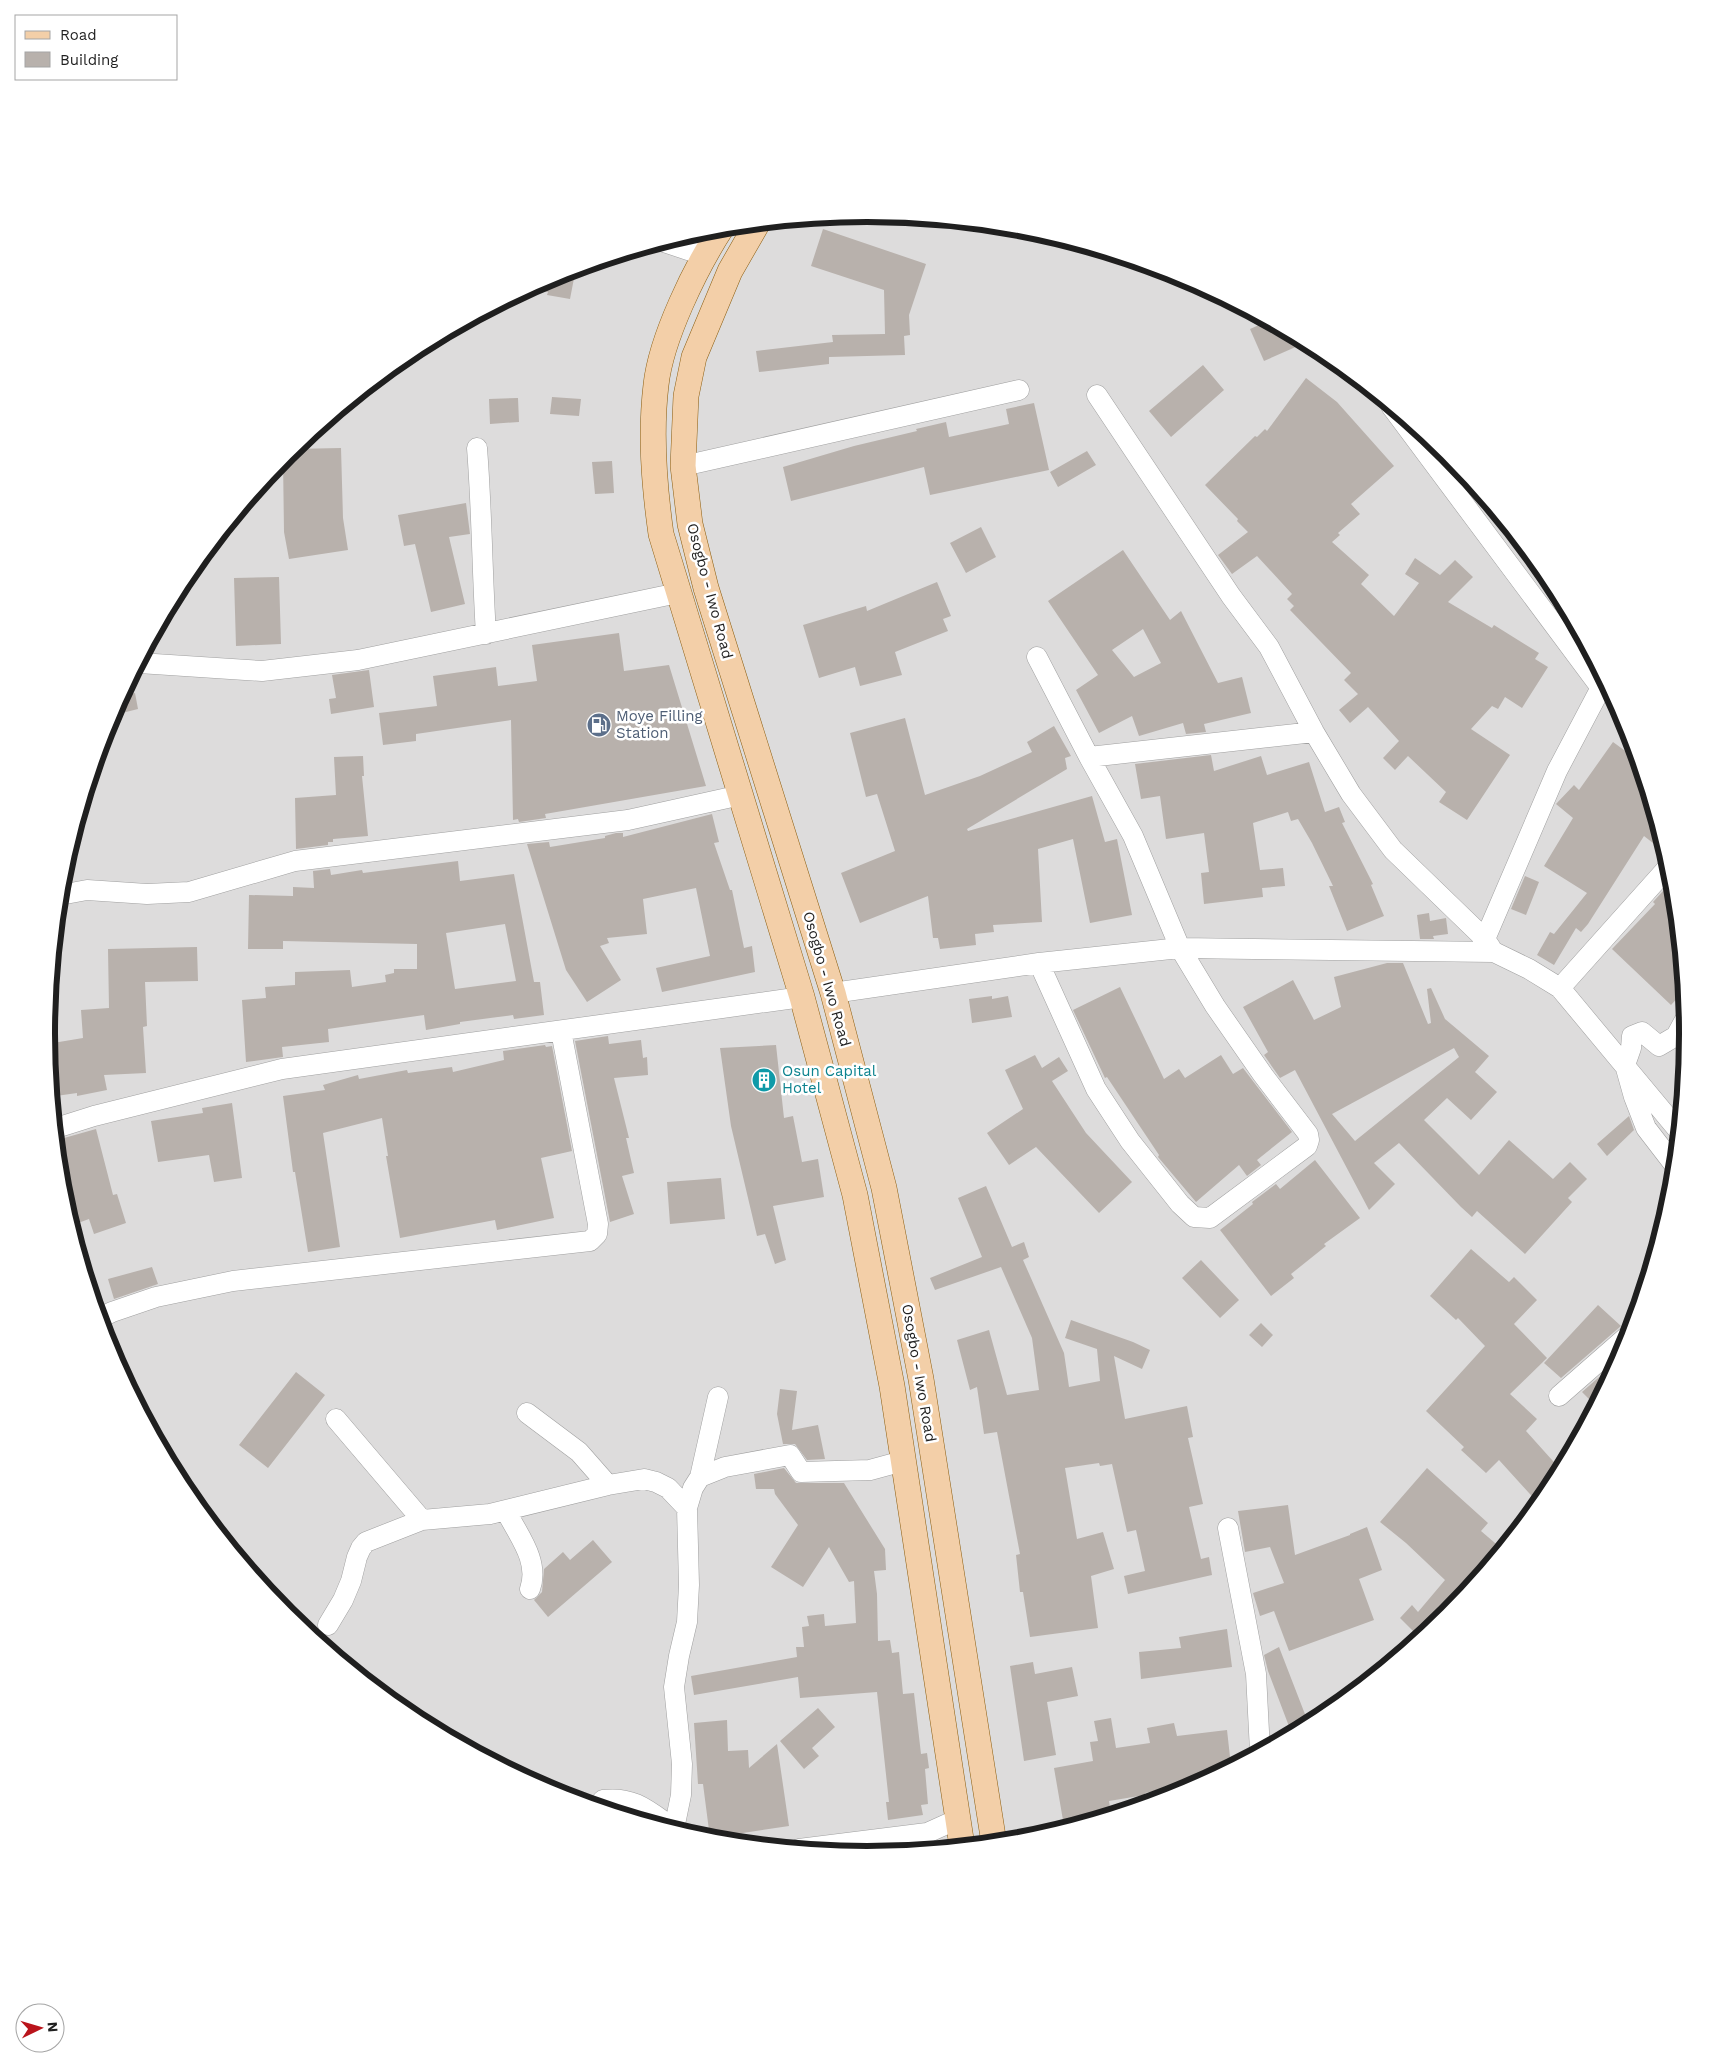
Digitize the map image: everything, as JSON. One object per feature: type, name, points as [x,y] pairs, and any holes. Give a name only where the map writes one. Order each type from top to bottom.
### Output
[{"type":"main road","name":"Osogbo - Iwo Road","points":[[754,229],[730,271],[694,357],[686,396],[683,466],[690,524],[706,588],[832,993],[884,1188],[919,1370],[993,1837]]},
{"type":"main road","name":"Osogbo - Iwo Road","points":[[716,236],[703,256],[668,335],[656,384],[653,444],[654,484],[661,534],[802,997],[854,1194],[892,1386],[961,1841]]},
{"type":"street","points":[[673,245],[703,256]]},
{"type":"street","points":[[683,466],[1019,390]]},
{"type":"street","points":[[1096,395],[1231,596],[1269,647],[1314,732],[1351,794],[1392,850],[1490,946],[1560,988],[1674,1125]]},
{"type":"street","points":[[1406,426],[1596,674]]},
{"type":"street","points":[[476,448],[482,512],[482,576],[486,634]]},
{"type":"street","points":[[145,663],[262,671],[358,660],[678,593]]},
{"type":"street","points":[[1037,657],[1089,757],[1134,836],[1180,948],[1215,1006],[1263,1075],[1308,1134],[1307,1146],[1210,1218],[1194,1217],[1180,1204],[1130,1141],[1096,1089],[1039,963]]},
{"type":"street","points":[[1490,946],[1557,771],[1601,687]]},
{"type":"street","points":[[1089,757],[1314,732]]},
{"type":"street","points":[[68,894],[87,890],[147,894],[189,892],[295,861],[628,820],[740,795]]},
{"type":"street","points":[[1560,988],[1663,872]]},
{"type":"street","points":[[832,993],[1039,963],[1180,948],[1490,946]]},
{"type":"street","points":[[61,1127],[94,1116],[282,1069],[802,997]]},
{"type":"street","points":[[1670,1158],[1646,1128],[1634,1097],[1625,1064],[1631,1048],[1632,1036],[1642,1032],[1659,1046],[1676,1036],[1680,1029]]},
{"type":"street","points":[[106,1315],[156,1297],[232,1282],[590,1241],[597,1234],[598,1224],[561,1031]]},
{"type":"street","points":[[1559,1396],[1618,1344]]},
{"type":"street","points":[[675,1823],[681,1795],[682,1764],[674,1687],[678,1656],[687,1622],[689,1586],[686,1508],[696,1482],[718,1397]]},
{"type":"street","points":[[527,1413],[579,1452],[608,1485]]},
{"type":"street","points":[[336,1419],[422,1520]]},
{"type":"street","points":[[668,1488],[696,1482],[725,1467],[790,1455],[801,1472],[870,1470],[903,1461]]},
{"type":"street","points":[[328,1625],[352,1581],[361,1548],[366,1542],[422,1520],[506,1511],[608,1485],[644,1479],[668,1488],[686,1508]]},
{"type":"street","points":[[506,1511],[531,1560],[534,1573],[530,1589]]},
{"type":"street","points":[[1228,1528],[1256,1674],[1260,1746]]},
{"type":"street","points":[[601,1801],[616,1799],[638,1804],[661,1820]]},
{"type":"street","points":[[872,1846],[928,1842],[958,1819]]},
{"type":"street","points":[[849,1846],[928,1842]]},
{"type":"shaded area","points":[[814,223],[921,223],[974,228],[1078,249],[1178,283],[1227,305],[1274,330],[1319,358],[1362,389],[1442,459],[1478,498],[1512,539],[1543,583],[1571,628],[1596,675],[1618,723],[1637,773],[1664,875],[1673,928],[1680,1034],[1678,1087],[1673,1140],[1664,1193],[1652,1244],[1637,1295],[1618,1345],[1596,1393],[1571,1440],[1543,1485],[1512,1529],[1442,1609],[1403,1645],[1362,1679],[1319,1710],[1274,1738],[1227,1763],[1178,1785],[1129,1803],[1078,1819],[974,1840],[921,1845],[814,1845],[761,1840],[657,1819],[557,1785],[508,1763],[461,1738],[416,1710],[373,1679],[293,1609],[257,1570],[223,1529],[192,1485],[164,1440],[139,1393],[117,1345],[98,1295],[71,1193],[62,1140],[55,1034],[57,981],[62,928],[71,875],[83,824],[98,773],[117,723],[139,675],[164,628],[192,583],[223,539],[293,459],[332,423],[373,389],[416,358],[461,330],[508,305],[557,283],[606,265],[657,249],[761,228]]},
{"type":"building","points":[[823,229],[926,264],[909,315],[910,335],[904,336],[905,355],[829,357],[829,364],[759,372],[756,351],[833,342],[832,335],[885,334],[884,290],[811,266]]},
{"type":"building","points":[[574,277],[570,299],[547,295],[548,292],[543,291],[543,289]]},
{"type":"building","points":[[1262,324],[1299,346],[1264,361],[1250,329]]},
{"type":"building","points":[[1203,365],[1224,390],[1171,437],[1149,411]]},
{"type":"building","points":[[1306,378],[1337,402],[1394,466],[1351,504],[1360,514],[1338,533],[1340,535],[1332,542],[1369,575],[1361,584],[1394,616],[1419,583],[1405,574],[1415,558],[1440,575],[1455,560],[1473,577],[1448,602],[1492,628],[1494,625],[1539,653],[1535,659],[1548,667],[1522,708],[1505,697],[1498,709],[1492,706],[1471,729],[1510,755],[1467,820],[1439,802],[1446,792],[1408,756],[1395,770],[1383,758],[1399,741],[1368,707],[1350,723],[1339,710],[1358,694],[1344,680],[1351,673],[1290,610],[1294,606],[1287,599],[1292,594],[1257,556],[1232,574],[1218,555],[1248,532],[1205,485],[1255,436],[1257,437],[1265,429],[1267,431]]},
{"type":"building","points":[[552,397],[581,399],[579,416],[550,414]]},
{"type":"building","points":[[518,398],[519,422],[490,424],[489,399]]},
{"type":"building","points":[[1034,403],[1049,470],[930,495],[924,467],[791,501],[783,467],[946,422],[949,437],[1009,424],[1006,409]]},
{"type":"building","points":[[341,448],[343,518],[348,550],[289,559],[284,532],[283,470],[304,449]]},
{"type":"building","points":[[1087,451],[1096,465],[1058,487],[1050,472]]},
{"type":"building","points":[[612,461],[614,493],[595,494],[592,462]]},
{"type":"building","points":[[466,503],[470,534],[449,537],[465,604],[431,612],[415,544],[404,546],[398,515]]},
{"type":"building","points":[[981,527],[996,557],[966,573],[950,543]]},
{"type":"building","points":[[1123,550],[1170,620],[1181,611],[1218,683],[1242,677],[1251,713],[1204,724],[1206,732],[1186,734],[1183,723],[1139,736],[1132,716],[1099,733],[1076,690],[1098,675],[1048,601]],"holes":[[[1143,629],[1161,663],[1134,677],[1112,650]]]},
{"type":"building","points":[[279,577],[281,644],[236,646],[234,578]]},
{"type":"building","points":[[937,582],[951,616],[943,619],[948,631],[895,652],[902,675],[860,686],[855,667],[819,678],[803,625],[866,606],[867,611]]},
{"type":"building","name":"Moye Filling Station","points":[[619,633],[624,671],[669,665],[706,786],[545,814],[546,818],[519,822],[518,819],[513,820],[511,720],[416,734],[416,741],[383,745],[379,713],[437,706],[433,676],[496,667],[498,686],[537,681],[532,645]]},
{"type":"building","points":[[369,670],[374,707],[331,714],[329,699],[336,698],[332,675]]},
{"type":"building","points":[[135,693],[138,709],[122,713],[122,712],[130,694]]},
{"type":"building","points":[[905,718],[925,795],[980,776],[1032,752],[1027,742],[1054,726],[1071,756],[1065,758],[1067,769],[967,829],[968,831],[1092,796],[1105,842],[1117,839],[1132,915],[1090,923],[1073,839],[1038,849],[1042,922],[993,925],[994,932],[975,934],[976,945],[940,949],[938,938],[933,938],[928,896],[860,923],[841,873],[895,851],[877,794],[866,797],[850,733]]},
{"type":"building","points":[[1613,742],[1630,754],[1657,846],[1644,836],[1588,924],[1581,932],[1576,928],[1554,965],[1537,955],[1550,932],[1554,934],[1587,893],[1544,866],[1573,818],[1556,804],[1574,785],[1579,790]]},
{"type":"building","points":[[1211,755],[1214,771],[1261,756],[1267,775],[1309,762],[1325,812],[1339,807],[1345,822],[1342,823],[1373,884],[1371,885],[1384,916],[1347,931],[1329,886],[1333,886],[1312,843],[1298,819],[1291,821],[1288,812],[1253,823],[1260,870],[1283,868],[1285,886],[1262,888],[1263,897],[1204,904],[1201,873],[1209,872],[1204,833],[1166,839],[1160,796],[1141,799],[1135,764]]},
{"type":"building","points":[[363,756],[364,776],[362,776],[368,836],[333,839],[333,842],[328,842],[328,845],[296,849],[295,798],[336,795],[334,757]]},
{"type":"building","points":[[712,814],[719,842],[714,843],[730,890],[732,890],[744,948],[752,946],[755,972],[662,992],[656,968],[710,956],[696,888],[643,899],[647,934],[607,938],[609,943],[600,946],[621,980],[587,1002],[566,970],[527,844],[549,842],[550,847],[605,838],[605,836],[616,833],[623,833],[623,837]]},
{"type":"building","points":[[458,861],[460,881],[514,874],[534,982],[540,982],[544,1015],[514,1019],[513,1015],[460,1022],[460,1024],[426,1030],[424,1015],[328,1029],[329,1042],[282,1047],[283,1057],[246,1062],[242,1000],[266,998],[265,987],[295,985],[295,972],[350,970],[352,987],[386,982],[385,975],[394,973],[394,969],[417,969],[417,944],[283,941],[283,949],[248,949],[249,895],[293,896],[293,887],[314,888],[313,871],[330,869],[331,875],[362,870],[363,873]],"holes":[[[505,924],[516,981],[455,989],[446,933]]]},
{"type":"building","points":[[1525,876],[1539,882],[1526,915],[1511,909]]},
{"type":"building","points":[[1666,888],[1673,928],[1678,981],[1679,997],[1671,1005],[1612,949],[1655,904],[1653,902]]},
{"type":"building","points":[[1429,913],[1430,921],[1446,918],[1448,934],[1433,936],[1434,939],[1420,939],[1417,915]]},
{"type":"building","points":[[197,947],[198,981],[145,982],[147,1026],[143,1027],[146,1073],[104,1075],[107,1090],[77,1096],[77,1093],[58,1096],[55,1043],[83,1038],[81,1010],[109,1008],[108,949]]},
{"type":"building","points":[[1387,963],[1403,963],[1428,1024],[1431,1023],[1427,989],[1431,988],[1445,1019],[1489,1056],[1475,1072],[1497,1092],[1471,1120],[1447,1098],[1424,1120],[1479,1175],[1509,1140],[1553,1179],[1570,1162],[1587,1179],[1568,1198],[1572,1202],[1525,1254],[1477,1211],[1472,1217],[1399,1143],[1374,1163],[1395,1184],[1369,1210],[1295,1070],[1280,1078],[1264,1055],[1268,1052],[1243,1007],[1293,980],[1314,1020],[1341,1007],[1334,977]],"holes":[[[1454,1048],[1459,1057],[1355,1141],[1332,1114]]]},
{"type":"building","points":[[1120,987],[1164,1079],[1179,1069],[1185,1078],[1221,1055],[1233,1074],[1243,1068],[1292,1132],[1257,1160],[1261,1165],[1247,1176],[1239,1165],[1196,1202],[1158,1157],[1159,1155],[1107,1077],[1105,1078],[1073,1010]]},
{"type":"building","points":[[992,996],[992,999],[1008,996],[1012,1017],[972,1023],[969,999]]},
{"type":"building","points":[[608,1036],[609,1044],[641,1040],[643,1058],[647,1057],[648,1075],[614,1078],[629,1138],[626,1138],[634,1173],[622,1176],[634,1214],[610,1222],[575,1041]]},
{"type":"building","points":[[545,1045],[546,1047],[552,1046],[572,1151],[541,1158],[554,1218],[497,1230],[495,1220],[400,1238],[386,1156],[388,1156],[382,1118],[323,1133],[340,1247],[308,1252],[295,1172],[293,1172],[283,1096],[325,1090],[323,1085],[358,1075],[359,1079],[407,1070],[408,1073],[452,1067],[453,1072],[504,1060],[503,1051]]},
{"type":"building","points":[[776,1045],[784,1118],[793,1116],[802,1162],[818,1159],[824,1197],[773,1206],[786,1260],[775,1264],[765,1234],[757,1236],[731,1126],[720,1048]]},
{"type":"building","points":[[1035,1055],[1042,1068],[1059,1057],[1068,1071],[1052,1081],[1086,1133],[1132,1182],[1099,1213],[1036,1147],[1009,1165],[987,1133],[1023,1109],[1005,1070]]},
{"type":"building","points":[[232,1103],[242,1178],[214,1182],[209,1155],[158,1162],[151,1121],[203,1113],[202,1108]]},
{"type":"building","points":[[1629,1116],[1634,1130],[1607,1156],[1597,1144]]},
{"type":"building","points":[[96,1129],[113,1195],[117,1194],[126,1223],[94,1234],[89,1219],[78,1223],[62,1139]]},
{"type":"building","points":[[1315,1160],[1360,1218],[1324,1244],[1326,1246],[1291,1274],[1294,1278],[1271,1296],[1220,1230],[1276,1184],[1280,1189]]},
{"type":"building","points":[[721,1178],[725,1219],[670,1224],[667,1182]]},
{"type":"building","points":[[986,1186],[1012,1247],[1024,1242],[1029,1257],[1023,1260],[1064,1353],[1069,1387],[1100,1381],[1097,1349],[1065,1338],[1071,1320],[1150,1350],[1142,1369],[1114,1356],[1125,1419],[1187,1406],[1193,1437],[1188,1438],[1203,1504],[1189,1507],[1201,1559],[1209,1557],[1212,1575],[1128,1594],[1124,1576],[1145,1571],[1136,1530],[1127,1532],[1112,1464],[1100,1466],[1099,1463],[1065,1468],[1077,1539],[1103,1532],[1114,1569],[1091,1576],[1098,1628],[1030,1637],[1023,1592],[1020,1592],[1016,1555],[1020,1554],[997,1432],[984,1434],[977,1387],[970,1390],[957,1340],[989,1330],[1007,1395],[1039,1390],[1032,1338],[1001,1267],[935,1290],[930,1278],[982,1257],[958,1198]]},
{"type":"building","points":[[1471,1249],[1509,1282],[1514,1277],[1537,1300],[1514,1324],[1547,1358],[1510,1394],[1537,1419],[1526,1431],[1556,1464],[1534,1498],[1499,1460],[1486,1473],[1461,1450],[1464,1447],[1426,1411],[1485,1346],[1458,1318],[1456,1320],[1430,1296]]},
{"type":"building","points":[[1201,1260],[1239,1300],[1220,1318],[1182,1278]]},
{"type":"building","points":[[152,1267],[158,1284],[114,1299],[108,1279]]},
{"type":"building","points":[[1598,1305],[1621,1326],[1561,1378],[1544,1363]]},
{"type":"building","points":[[1261,1323],[1273,1335],[1262,1347],[1249,1335]]},
{"type":"building","points":[[1606,1371],[1591,1401],[1582,1392]]},
{"type":"building","points":[[296,1372],[325,1395],[268,1468],[239,1445]]},
{"type":"building","points":[[780,1389],[797,1391],[792,1430],[818,1425],[825,1459],[807,1460],[795,1444],[783,1444],[777,1414]]},
{"type":"building","points":[[784,1468],[796,1483],[844,1483],[885,1549],[886,1570],[874,1571],[877,1594],[878,1641],[890,1640],[892,1653],[899,1652],[903,1694],[914,1693],[921,1754],[927,1753],[929,1768],[925,1769],[928,1804],[921,1805],[923,1815],[888,1820],[886,1802],[889,1802],[877,1692],[800,1698],[798,1677],[694,1695],[691,1676],[797,1657],[796,1647],[804,1647],[802,1627],[809,1626],[807,1616],[824,1614],[825,1626],[856,1623],[854,1581],[849,1582],[829,1547],[803,1587],[771,1567],[798,1525],[775,1494],[774,1489],[756,1489],[754,1474]]},
{"type":"building","points":[[1427,1468],[1488,1523],[1481,1531],[1498,1546],[1442,1609],[1415,1633],[1400,1618],[1412,1605],[1418,1612],[1445,1580],[1406,1543],[1380,1522]]},
{"type":"building","points":[[1288,1505],[1295,1555],[1367,1527],[1382,1570],[1359,1579],[1374,1620],[1289,1651],[1274,1611],[1260,1616],[1253,1593],[1284,1583],[1270,1547],[1245,1552],[1238,1511]]},
{"type":"building","points":[[593,1540],[612,1562],[548,1617],[534,1600],[542,1592],[544,1569],[563,1552],[570,1560]]},
{"type":"building","points":[[1227,1629],[1232,1667],[1141,1679],[1139,1652],[1181,1648],[1179,1637]]},
{"type":"building","points":[[1279,1647],[1306,1718],[1290,1728],[1268,1671],[1264,1655]]},
{"type":"building","points":[[1033,1662],[1035,1674],[1072,1667],[1078,1696],[1047,1702],[1056,1755],[1024,1761],[1010,1666]]},
{"type":"building","points":[[818,1708],[835,1727],[812,1748],[819,1756],[804,1769],[780,1741]]},
{"type":"building","points":[[1111,1718],[1116,1748],[1150,1743],[1147,1728],[1174,1723],[1177,1736],[1227,1730],[1230,1761],[1168,1789],[1145,1793],[1145,1795],[1109,1801],[1110,1809],[1063,1822],[1054,1768],[1093,1761],[1090,1742],[1098,1741],[1094,1721]]},
{"type":"building","points":[[727,1720],[728,1751],[748,1750],[749,1768],[777,1744],[789,1826],[731,1835],[709,1831],[703,1784],[698,1784],[694,1723]]},
{"type":"place","name":"Moye Filling Station","points":[[599,725]]},
{"type":"place","name":"Osun Capital Hotel","points":[[764,1080]]}]
